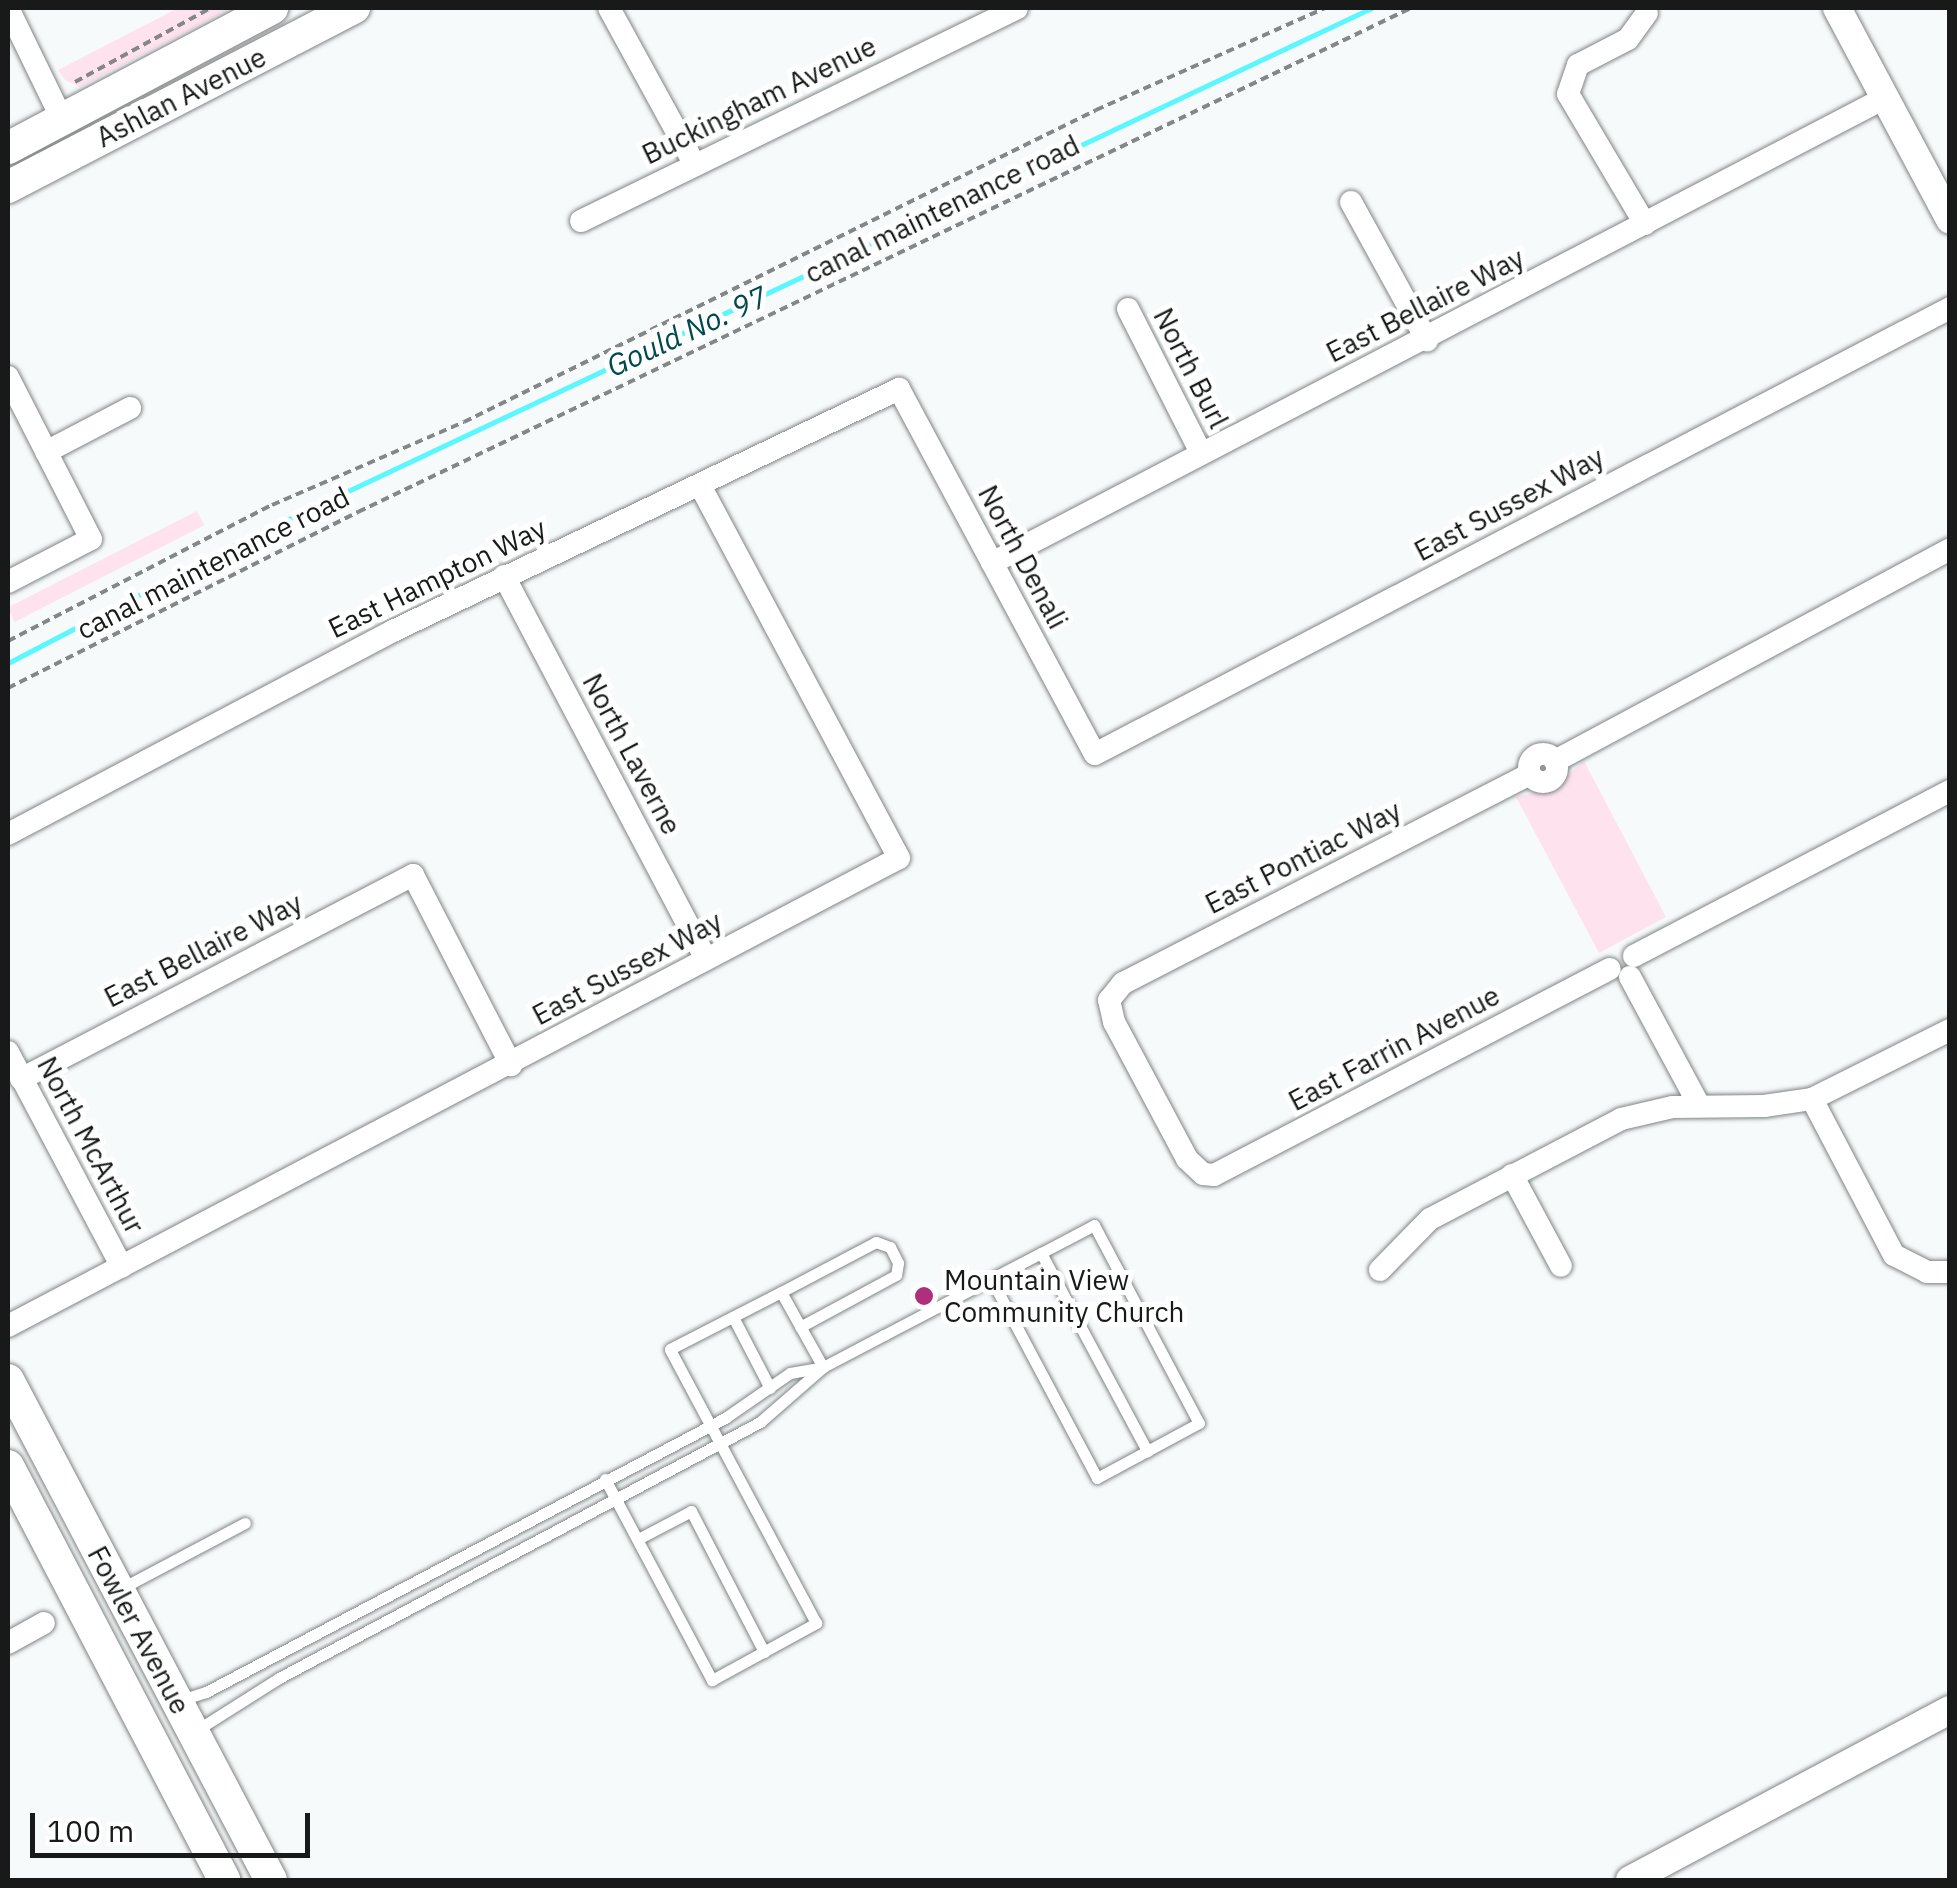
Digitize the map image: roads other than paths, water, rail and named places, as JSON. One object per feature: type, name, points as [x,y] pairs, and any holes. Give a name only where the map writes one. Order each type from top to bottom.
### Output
[{"type":"main road","name":"Ashlan Avenue","points":[[8,148],[56,108],[272,8]]},
{"type":"main road","name":"Ashlan Avenue","points":[[8,187],[354,8]]},
{"type":"main road","name":"Fowler Avenue","points":[[8,1380],[271,1880]]},
{"type":"main road","name":"Fowler Avenue","points":[[8,1466],[224,1880]]},
{"type":"main road","points":[[43,1533],[92,1593],[165,1726],[179,1736],[193,1732]]},
{"type":"street","points":[[8,8],[78,150]]},
{"type":"street","points":[[609,8],[695,165]]},
{"type":"street","name":"Buckingham Avenue","points":[[581,221],[1017,8]]},
{"type":"street","points":[[1837,8],[1950,220]]},
{"type":"street","points":[[1645,224],[1568,94],[1578,65],[1628,39],[1647,13]]},
{"type":"street","name":"East Bellaire Way","points":[[992,563],[1885,98]]},
{"type":"street","points":[[1351,202],[1426,340]]},
{"type":"street","name":"East Sussex Way","points":[[1096,754],[1950,308]]},
{"type":"street","name":"North Burl","points":[[1128,309],[1200,454]]},
{"type":"street","points":[[8,377],[91,539],[8,582]]},
{"type":"street","name":"North Denali","points":[[899,389],[1096,754]]},
{"type":"street","name":"East Hampton Way","points":[[8,834],[504,576],[899,389]]},
{"type":"street","points":[[46,452],[130,408]]},
{"type":"street","name":"East Sussex Way","points":[[8,1326],[900,858],[700,485]]},
{"type":"street","name":"East Pontiac Way","points":[[1203,1174],[1187,1159],[1114,1022],[1109,1000],[1123,983],[1530,774],[1536,780],[1549,780],[1555,774],[1555,762],[1950,549]]},
{"type":"street","name":"North Laverne","points":[[504,576],[706,959]]},
{"type":"street","name":"East Farrin Avenue","points":[[1203,1174],[1226,1170],[1625,967],[1950,791]]},
{"type":"street","name":"East Bellaire Way","points":[[21,1079],[413,876],[511,1065]]},
{"type":"street","points":[[1625,967],[1699,1105]]},
{"type":"street","points":[[1380,1270],[1430,1218],[1621,1119],[1699,1105],[1764,1106],[1812,1099],[1950,1030]]},
{"type":"street","name":"North McArthur","points":[[8,1052],[122,1267]]},
{"type":"street","points":[[1812,1099],[1894,1254],[1927,1272],[1950,1272]]},
{"type":"street","points":[[1512,1174],[1560,1266]]},
{"type":"street","points":[[8,1643],[44,1623]]},
{"type":"street","points":[[1630,1880],[1950,1710]]},
{"type":"lane","points":[[193,1732],[234,1710],[279,1678],[760,1422],[823,1368],[991,1279],[1094,1225],[1199,1423],[1097,1478],[991,1279]]},
{"type":"lane","points":[[604,1478],[712,1680],[816,1623],[670,1349],[876,1242],[890,1247],[899,1269],[896,1275],[800,1327]]},
{"type":"lane","points":[[1041,1253],[1147,1452]]},
{"type":"lane","points":[[782,1292],[823,1368]]},
{"type":"lane","points":[[732,1317],[770,1388]]},
{"type":"lane","points":[[178,1701],[206,1692],[710,1425],[790,1373],[823,1368]]},
{"type":"lane","points":[[638,1539],[691,1511],[764,1652]]},
{"type":"lane","points":[[118,1590],[245,1524]]},
{"type":"lane","points":[[433,1571],[445,1591]]},
{"type":"waterway","name":"Gould No. 97","points":[[8,663],[240,542],[1371,8]]},
{"type":"place","name":"Mountain View Community Church","points":[[924,1296]]}]
